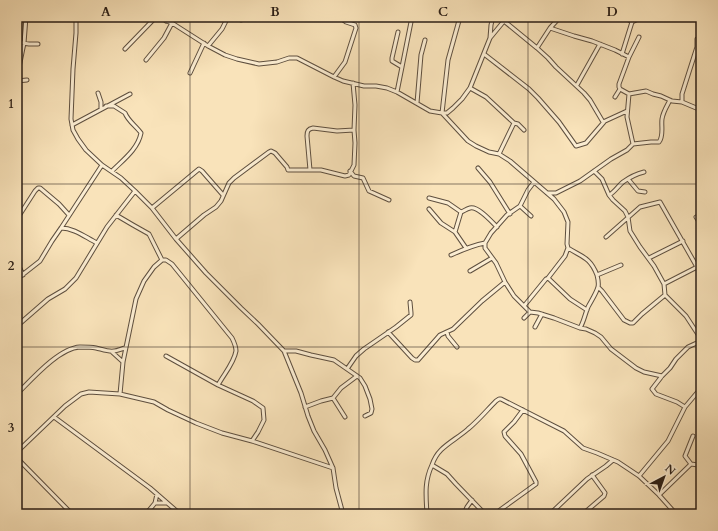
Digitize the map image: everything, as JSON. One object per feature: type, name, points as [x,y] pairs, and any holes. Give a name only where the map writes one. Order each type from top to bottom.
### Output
[{"type":"street","points":[[17,77],[24,43],[26,17]]},
{"type":"street","points":[[75,17],[76,33],[73,69],[72,125],[78,140],[102,165],[112,171],[152,208],[176,239],[206,273],[284,351],[314,431],[325,450],[332,468],[343,514]]},
{"type":"street","points":[[125,49],[156,17],[172,23],[208,46],[225,55],[237,59],[259,64],[296,58],[343,81],[364,86],[387,88],[430,111],[447,113],[462,99],[470,88],[490,38],[493,17]]},
{"type":"street","points":[[166,21],[170,17]]},
{"type":"street","points":[[208,46],[222,29],[228,17]]},
{"type":"street","points":[[234,17],[241,20]]},
{"type":"street","points":[[334,77],[345,62],[356,28],[355,25],[346,22],[339,17]]},
{"type":"street","points":[[396,92],[412,17]]},
{"type":"street","points":[[460,17],[448,60],[442,113],[468,141],[489,152],[500,154],[554,199],[564,212],[568,222],[568,248],[565,256],[524,306]]},
{"type":"street","points":[[490,38],[509,17]]},
{"type":"street","points":[[537,48],[550,28],[560,17]]},
{"type":"street","points":[[624,17],[632,22]]},
{"type":"street","points":[[622,54],[632,22],[638,17]]},
{"type":"street","points":[[504,22],[537,48],[556,68],[576,85],[590,100],[604,122]]},
{"type":"street","points":[[146,60],[164,38],[172,23]]},
{"type":"street","points":[[550,28],[592,41],[628,57]]},
{"type":"street","points":[[398,32],[392,61],[402,67]]},
{"type":"street","points":[[615,97],[620,89],[620,80],[628,57],[639,37]]},
{"type":"street","points":[[682,102],[682,94],[697,48],[697,39]]},
{"type":"street","points":[[417,103],[421,55],[425,40]]},
{"type":"street","points":[[17,42],[38,44]]},
{"type":"street","points":[[190,73],[204,43]]},
{"type":"street","points":[[576,85],[600,44]]},
{"type":"street","points":[[484,54],[529,89],[559,122],[576,146],[586,143],[604,122],[627,111]]},
{"type":"street","points":[[17,81],[27,80]]},
{"type":"street","points":[[176,239],[204,215],[216,207],[221,201],[229,183],[234,178],[271,151],[287,167],[288,170],[321,170],[345,176],[349,175],[354,165],[355,143],[355,104],[353,83]]},
{"type":"street","points":[[470,88],[486,97],[514,123],[518,124],[524,130]]},
{"type":"street","points":[[620,89],[629,94],[646,91],[670,100],[682,102],[701,110]]},
{"type":"street","points":[[98,93],[101,102],[100,109]]},
{"type":"street","points":[[72,125],[130,94]]},
{"type":"street","points":[[629,94],[627,117],[633,144]]},
{"type":"street","points":[[547,194],[562,191],[580,181],[611,159],[627,150],[633,144],[659,142],[662,138],[662,119],[670,100]]},
{"type":"street","points":[[106,106],[114,106],[126,113],[129,121],[134,124],[141,133],[134,150],[112,171]]},
{"type":"street","points":[[500,154],[514,123]]},
{"type":"street","points":[[310,170],[307,136],[309,129],[313,128],[338,131],[354,130]]},
{"type":"street","points":[[17,279],[40,261],[102,165]]},
{"type":"street","points":[[478,168],[490,182],[510,214]]},
{"type":"street","points":[[152,208],[199,169],[223,195]]},
{"type":"street","points":[[350,171],[354,176],[363,178],[368,191],[389,200]]},
{"type":"street","points":[[594,171],[602,179],[609,195],[625,211],[628,217],[630,231],[654,266],[664,284],[665,295],[686,316],[701,340],[688,347],[676,359],[652,389],[656,394],[677,402],[685,407]]},
{"type":"street","points":[[609,195],[634,175],[644,172]]},
{"type":"street","points":[[628,179],[638,191],[645,192]]},
{"type":"street","points":[[534,182],[520,206],[497,227],[485,243],[485,248],[496,263],[504,282],[514,296],[530,312],[542,314],[586,329],[601,337],[611,348],[636,368],[662,376]]},
{"type":"street","points":[[17,218],[35,191],[40,188],[69,216]]},
{"type":"street","points":[[17,326],[48,299],[65,289],[76,278],[107,227],[135,191]]},
{"type":"street","points":[[429,198],[448,203],[461,212]]},
{"type":"street","points":[[606,237],[640,207],[660,202],[699,266],[664,284]]},
{"type":"street","points":[[520,206],[531,216]]},
{"type":"street","points":[[454,232],[461,212],[469,208],[476,209],[497,227]]},
{"type":"street","points":[[429,209],[441,223],[454,232],[466,248]]},
{"type":"street","points":[[116,215],[149,234],[162,260]]},
{"type":"street","points":[[696,217],[701,226]]},
{"type":"street","points":[[64,222],[69,228]]},
{"type":"street","points":[[61,228],[69,228],[97,243]]},
{"type":"street","points":[[648,258],[683,242]]},
{"type":"street","points":[[451,255],[466,248],[485,243]]},
{"type":"street","points":[[568,248],[582,255],[590,262],[597,275],[598,281],[598,287],[580,328]]},
{"type":"street","points":[[470,271],[492,258]]},
{"type":"street","points":[[120,394],[125,348],[136,299],[144,281],[154,267],[162,260]]},
{"type":"street","points":[[162,260],[166,260],[172,264],[232,338],[236,350],[231,364],[218,385]]},
{"type":"street","points":[[17,262],[23,275]]},
{"type":"street","points":[[597,275],[621,265]]},
{"type":"street","points":[[548,278],[570,299],[587,310]]},
{"type":"street","points":[[388,332],[412,358],[418,360],[440,335],[453,329],[504,282]]},
{"type":"street","points":[[598,287],[624,320],[630,323],[633,323],[665,295]]},
{"type":"street","points":[[347,369],[356,356],[364,349],[408,318],[412,313],[410,302]]},
{"type":"street","points":[[524,318],[530,312]]},
{"type":"street","points":[[535,327],[542,314]]},
{"type":"street","points":[[447,332],[448,336],[457,347]]},
{"type":"street","points":[[17,393],[41,370],[66,351],[81,347],[112,352],[125,348]]},
{"type":"street","points":[[284,351],[296,351],[311,356],[334,360],[360,378],[365,386],[372,409],[371,413],[365,416]]},
{"type":"street","points":[[112,352],[123,362]]},
{"type":"street","points":[[166,356],[218,385],[253,401],[263,408],[264,420],[252,441]]},
{"type":"street","points":[[305,407],[333,398],[341,388],[357,376]]},
{"type":"street","points":[[639,476],[668,441],[685,407],[701,388]]},
{"type":"street","points":[[17,452],[65,406],[81,394],[89,392],[120,394],[154,402],[196,423],[222,433],[252,441],[332,468]]},
{"type":"street","points":[[333,398],[345,417]]},
{"type":"street","points":[[427,514],[425,487],[429,470],[434,458],[439,451],[469,429],[499,399],[564,431],[583,448],[618,462],[639,476],[676,514]]},
{"type":"street","points":[[496,514],[536,484],[521,454],[505,436],[504,432],[523,410]]},
{"type":"street","points":[[54,417],[150,488],[180,514]]},
{"type":"street","points":[[693,436],[685,456],[692,464],[701,467]]},
{"type":"street","points":[[17,458],[72,514]]},
{"type":"street","points":[[550,514],[592,475],[613,460]]},
{"type":"street","points":[[659,495],[692,464]]},
{"type":"street","points":[[432,465],[447,474],[485,514]]},
{"type":"street","points":[[583,514],[604,496],[605,493],[592,475]]},
{"type":"street","points":[[146,514],[156,503],[157,494]]},
{"type":"street","points":[[464,514],[472,500]]},
{"type":"street","points":[[156,503],[167,504]]},
{"type":"street","points":[[693,514],[701,507]]},
{"type":"street","points":[[64,514],[68,510]]}]
